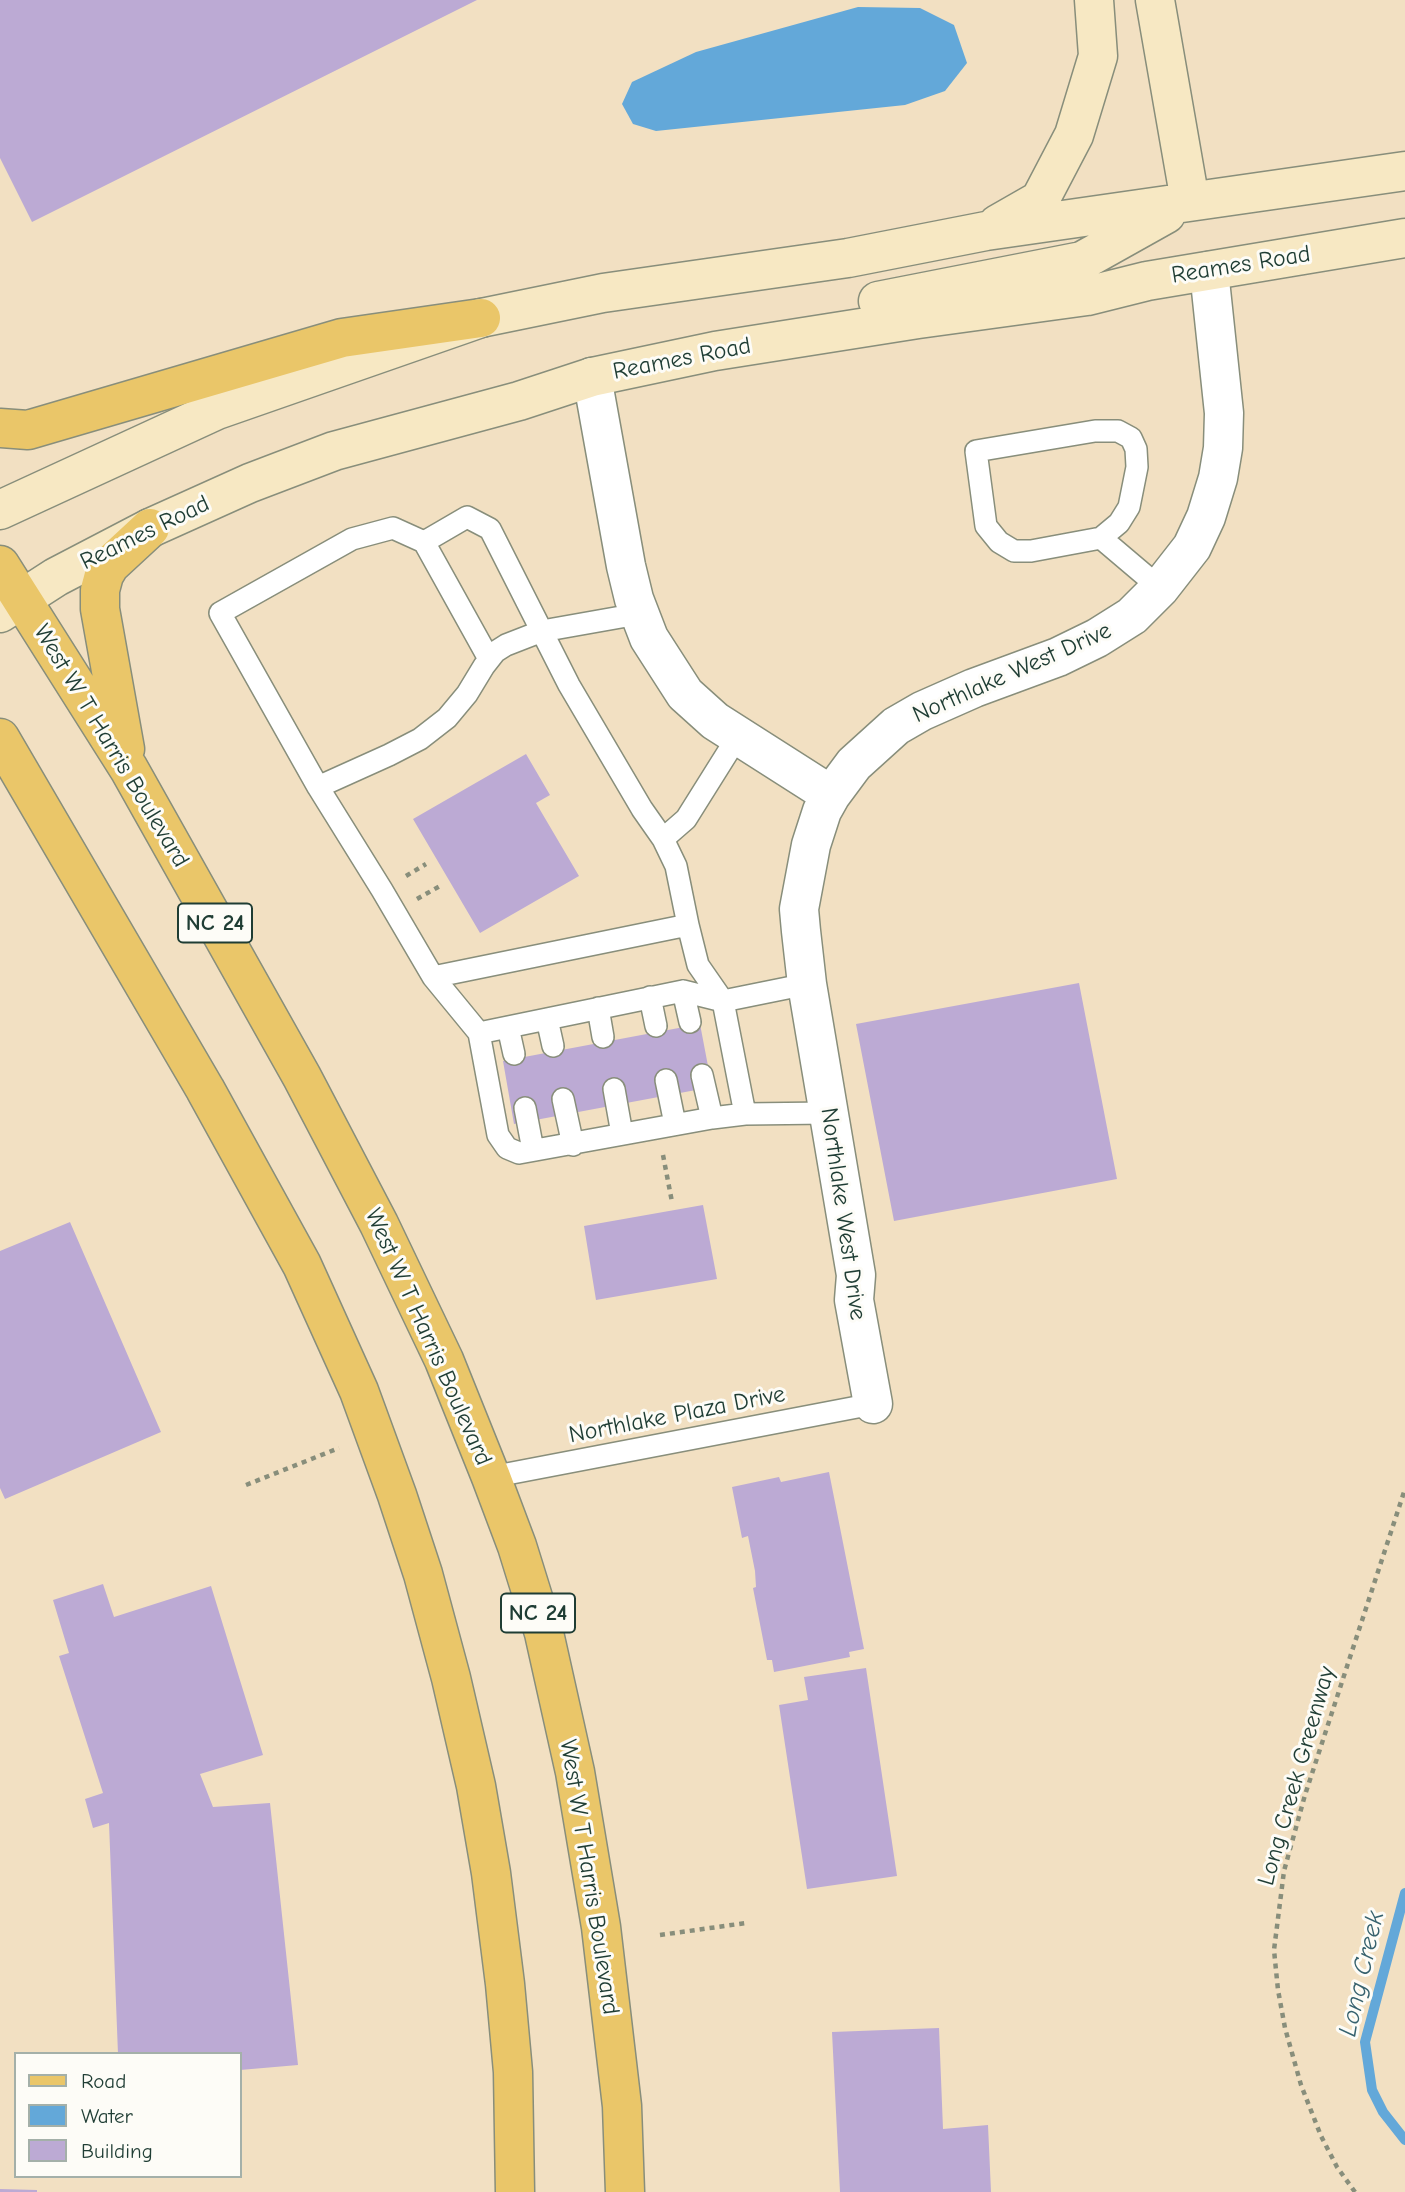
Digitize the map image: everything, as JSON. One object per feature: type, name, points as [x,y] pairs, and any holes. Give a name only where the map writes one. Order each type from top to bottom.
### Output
[{"type":"main road","points":[[986,231],[1040,200],[1074,135],[1098,57],[1094,0]]},
{"type":"main road","points":[[1155,0],[1189,201]]},
{"type":"main road","points":[[0,428],[28,430],[342,338],[481,318],[603,293],[848,258],[986,231],[1405,171]]},
{"type":"main road","points":[[841,331],[880,300],[1082,261],[1189,201]]},
{"type":"main road","points":[[1209,271],[1263,238],[1405,216]]},
{"type":"main road","name":"Reames Road","points":[[11,605],[56,577],[150,528],[334,451],[519,401],[592,377],[715,351],[1087,296],[1147,281],[1405,238]]},
{"type":"main road","points":[[0,510],[217,410],[481,318]]},
{"type":"main road","points":[[129,769],[100,609],[100,590],[110,565],[150,528]]},
{"type":"main road","name":"West W T Harris Boulevard","points":[[0,565],[11,605],[129,769],[302,1077],[379,1224],[444,1360],[491,1477],[517,1546],[544,1633],[575,1772],[606,1968],[622,2106],[625,2192]]},
{"type":"main road","points":[[0,737],[12,774],[205,1089],[302,1265],[359,1391],[397,1495],[423,1574],[451,1678],[476,1786],[491,1873],[513,2072],[515,2192]]},
{"type":"street","name":"Northlake West Drive","points":[[873,1405],[854,1300],[856,1275],[807,984],[799,908],[811,845],[822,811],[831,795],[854,764],[896,726],[974,688],[1058,657],[1132,617],[1160,588],[1192,547],[1202,527],[1218,478],[1223,448],[1224,413],[1209,271]]},
{"type":"street","points":[[592,377],[626,566],[638,614],[654,648],[685,694],[715,722],[831,795]]},
{"type":"lane","points":[[1096,431],[1118,431],[1130,438],[1136,449],[1137,467],[1129,508],[1119,523],[1101,538],[1031,551],[1014,551],[999,542],[986,526],[975,451],[1096,431]]},
{"type":"lane","points":[[424,542],[467,517],[490,529],[569,685],[642,809],[663,839],[676,866],[698,965],[723,1001],[745,1114]]},
{"type":"lane","points":[[489,659],[424,542],[393,528],[352,539],[220,613],[318,788],[433,977],[479,1033],[498,1135],[507,1148],[519,1153],[745,1114],[828,1113]]},
{"type":"lane","points":[[1101,538],[1160,588]]},
{"type":"lane","points":[[318,788],[409,744],[447,718],[467,694],[489,659],[506,645],[542,631],[638,614]]},
{"type":"lane","points":[[663,839],[686,820],[737,736]]},
{"type":"lane","points":[[433,977],[688,925]]},
{"type":"lane","points":[[479,1033],[683,990],[723,1001],[807,984]]},
{"type":"lane","points":[[683,990],[690,1023]]},
{"type":"lane","points":[[650,997],[656,1026]]},
{"type":"lane","points":[[598,1008],[603,1038]]},
{"type":"lane","points":[[547,1019],[553,1046]]},
{"type":"lane","points":[[508,1027],[514,1054]]},
{"type":"lane","points":[[702,1075],[712,1118]]},
{"type":"lane","points":[[666,1080],[666,1126]]},
{"type":"lane","points":[[614,1089],[622,1134]]},
{"type":"lane","points":[[563,1099],[573,1144]]},
{"type":"lane","points":[[525,1108],[533,1150]]},
{"type":"lane","name":"Northlake Plaza Drive","points":[[491,1477],[873,1405]]},
{"type":"path","points":[[666,1126],[672,1202]]},
{"type":"path","points":[[246,1485],[340,1448]]},
{"type":"path","name":"Long Creek Greenway","points":[[1355,2192],[1337,2167],[1321,2136],[1301,2085],[1285,2028],[1274,1950],[1284,1871],[1305,1794],[1405,1489]]},
{"type":"path","points":[[660,1935],[746,1923]]},
{"type":"water","points":[[858,7],[920,8],[954,25],[967,63],[945,91],[905,105],[656,131],[633,124],[622,104],[632,82],[696,52]]},
{"type":"building","points":[[0,0],[477,0],[32,222],[0,158]]},
{"type":"building","points":[[526,754],[550,795],[536,803],[579,876],[480,933],[413,819]]},
{"type":"building","points":[[1079,983],[1117,1179],[894,1221],[856,1024]]},
{"type":"building","points":[[700,1024],[712,1087],[514,1124],[503,1061]]},
{"type":"building","points":[[703,1205],[717,1279],[596,1300],[584,1226]]},
{"type":"building","points":[[70,1222],[161,1432],[5,1499],[0,1488],[0,1251]]},
{"type":"building","points":[[829,1472],[864,1649],[849,1652],[850,1657],[774,1672],[772,1660],[767,1660],[753,1588],[756,1587],[755,1571],[748,1536],[742,1538],[732,1487],[779,1477],[781,1482]]},
{"type":"building","points":[[103,1584],[114,1617],[211,1586],[263,1755],[200,1774],[213,1807],[270,1803],[298,2065],[242,2070],[242,2052],[118,2052],[109,1823],[93,1828],[85,1799],[103,1793],[59,1656],[69,1653],[53,1600]]},
{"type":"building","points":[[866,1668],[897,1876],[807,1889],[779,1705],[808,1700],[804,1677]]},
{"type":"building","points":[[939,2028],[943,2129],[988,2125],[991,2192],[840,2192],[832,2032]]},
{"type":"building","points":[[0,2189],[37,2190],[37,2192],[0,2192]]},
{"type":"waterway","name":"Long Creek","points":[[1405,1893],[1365,2042],[1372,2090],[1383,2112],[1405,2140]]}]
